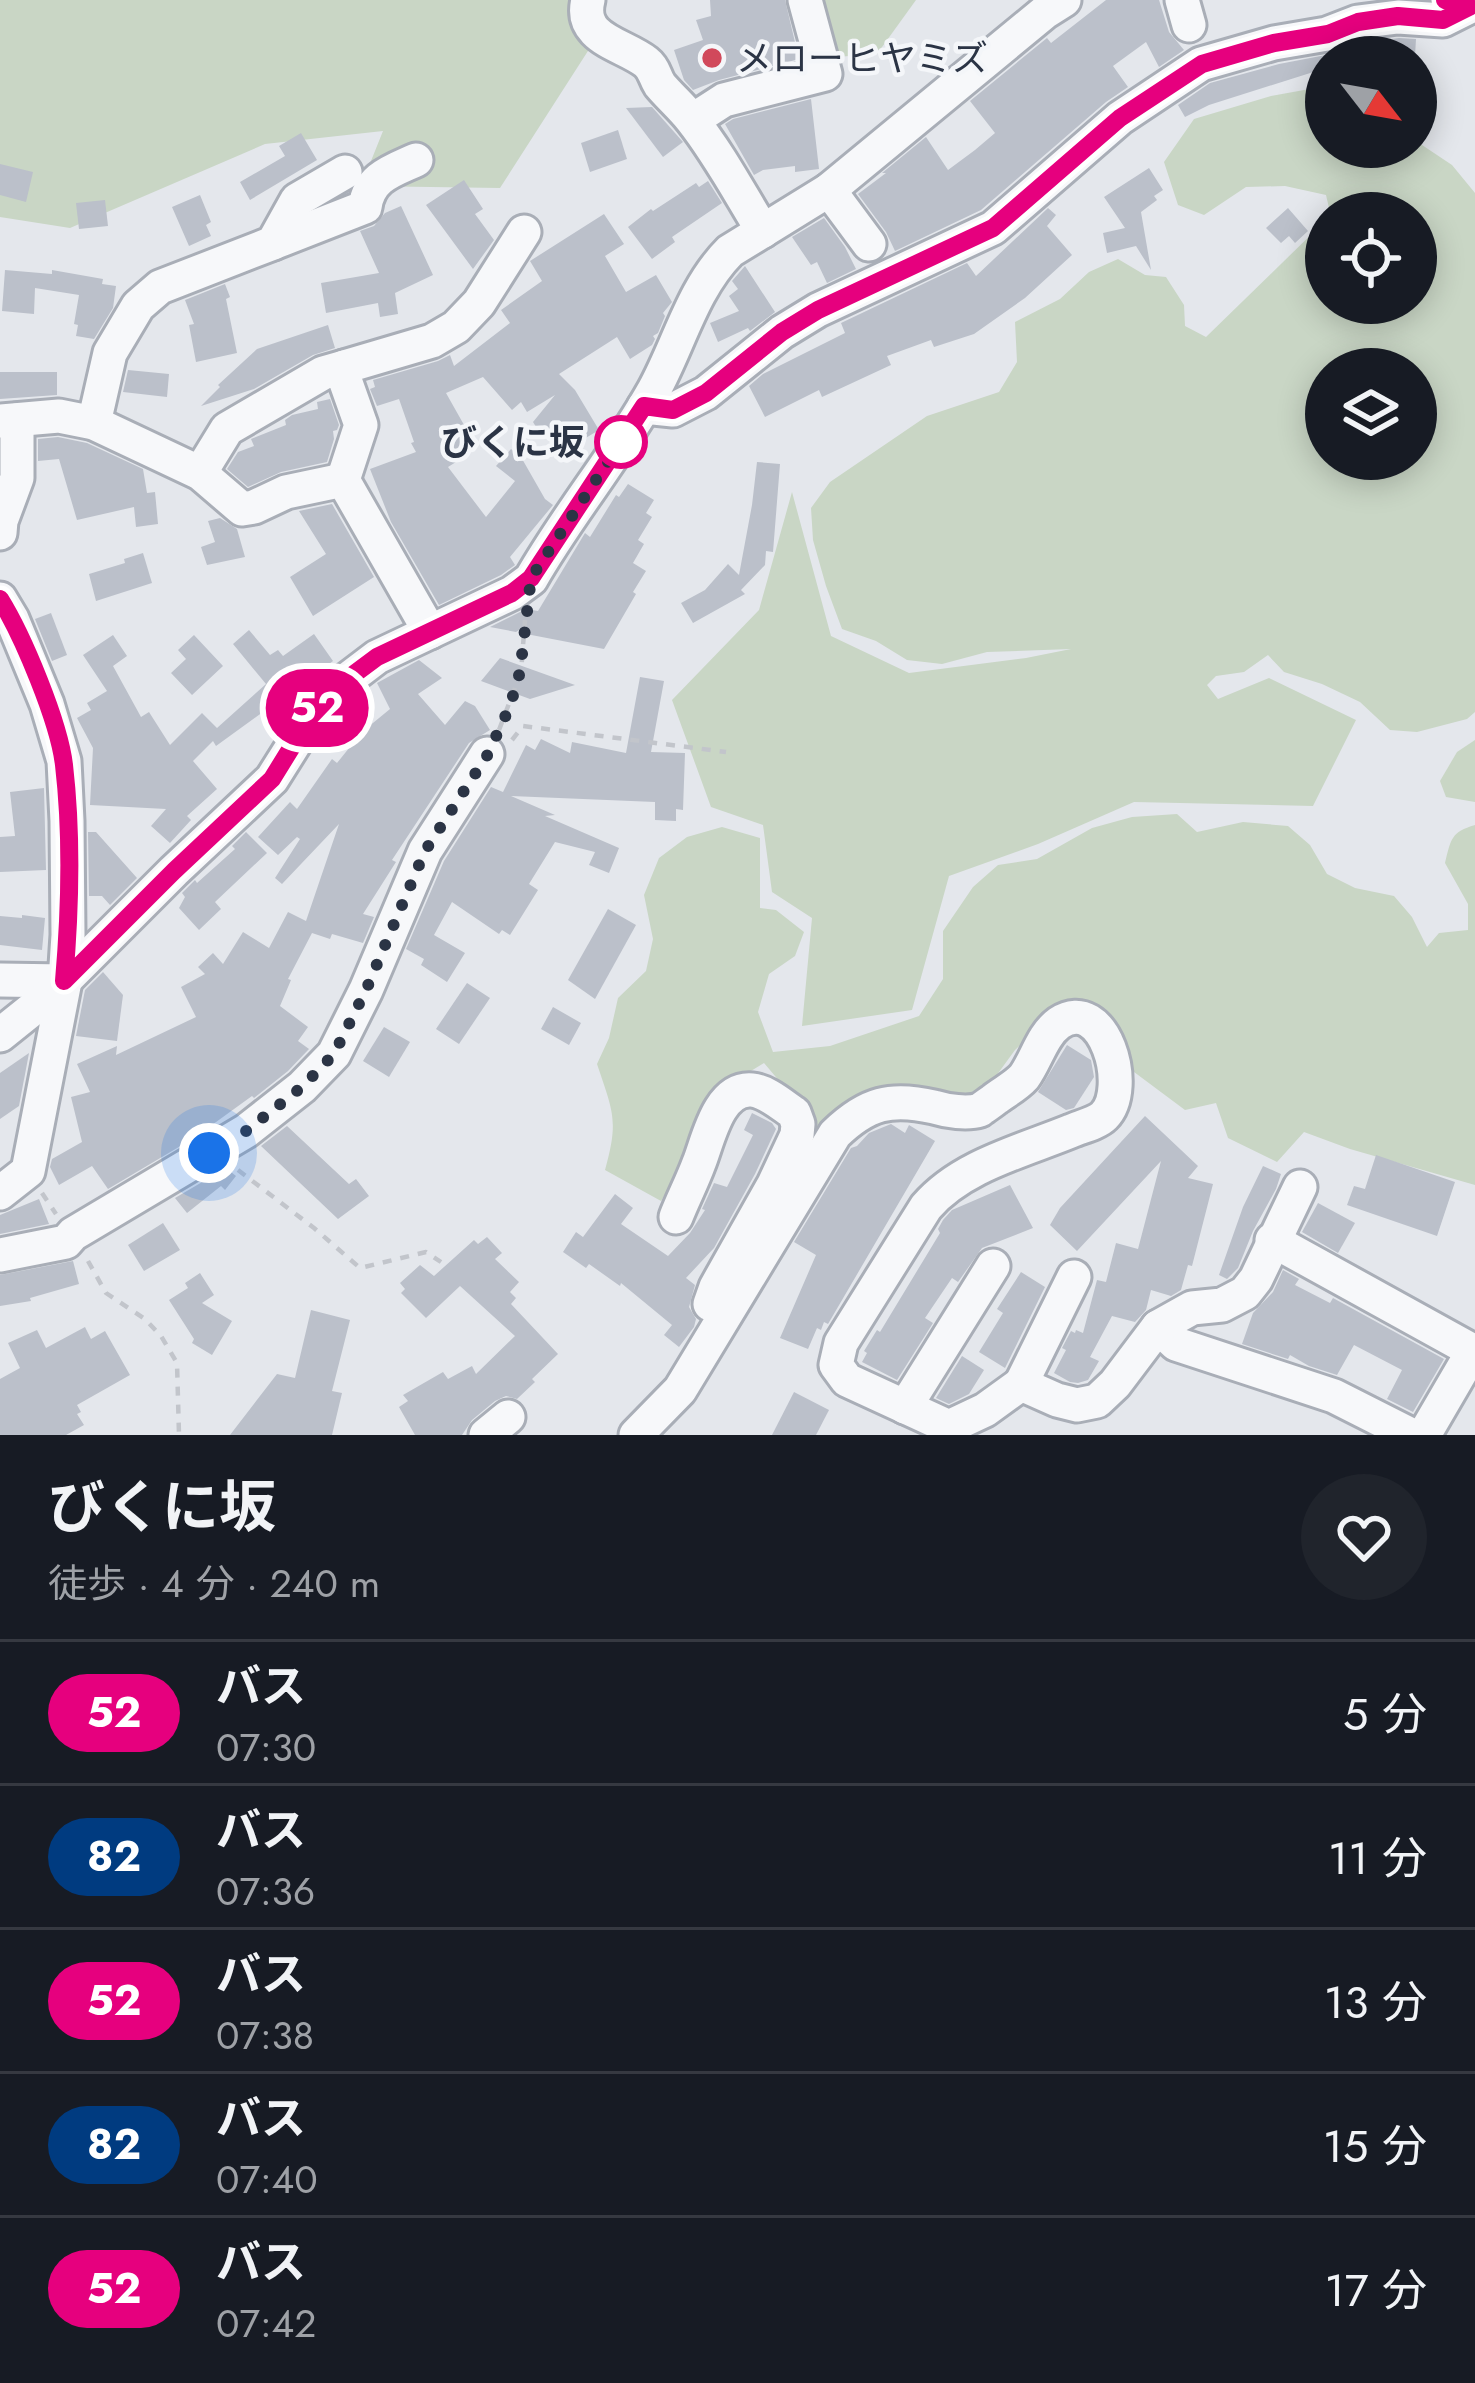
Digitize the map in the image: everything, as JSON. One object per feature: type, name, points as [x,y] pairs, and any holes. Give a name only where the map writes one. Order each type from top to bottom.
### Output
[{"type":"street","points":[[588,0],[588,22],[595,32],[654,70],[656,80],[693,120],[763,231]]},
{"type":"street","points":[[693,120],[724,100],[825,74],[806,0]]},
{"type":"street","points":[[0,1035],[50,995],[272,779],[322,698],[377,657],[512,593],[531,578],[644,406],[718,263],[730,251],[830,190],[1064,0]]},
{"type":"street","points":[[644,406],[673,410],[689,402],[818,310],[993,228],[1120,118],[1202,64],[1274,43],[1328,34],[1358,22],[1398,16],[1443,20],[1463,5]]},
{"type":"street","points":[[94,422],[110,353],[138,306],[160,287],[365,207],[374,182],[416,160]]},
{"type":"street","points":[[273,243],[297,200],[345,172]]},
{"type":"street","points":[[830,190],[869,244]]},
{"type":"street","points":[[200,473],[227,429],[323,373],[432,341],[456,327],[479,303],[524,232]]},
{"type":"street","points":[[344,368],[361,425],[343,480],[430,632]]},
{"type":"street","points":[[0,533],[17,478],[8,420],[59,416],[94,422],[200,473],[242,509],[286,492],[343,480]]},
{"type":"street","points":[[0,599],[47,704],[64,760],[68,935],[64,981],[28,1172],[0,1193]]},
{"type":"street","points":[[0,1255],[66,1242],[246,1131],[302,1087],[334,1054],[425,851],[488,754]]},
{"type":"street","points":[[0,980],[64,981]]},
{"type":"street","points":[[636,1435],[680,1390],[835,1133],[854,1115],[882,1102],[915,1102],[949,1111],[980,1109],[1021,1080],[1060,1023],[1076,1019],[1089,1020],[1104,1034],[1115,1073],[1117,1093],[1103,1117],[942,1189],[841,1343],[836,1365],[847,1380],[950,1427],[986,1410],[1021,1384],[1074,1277]]},
{"type":"street","points":[[676,1217],[711,1124],[724,1103],[743,1091],[756,1090],[794,1113],[797,1135],[716,1287],[709,1309],[720,1325]]},
{"type":"street","points":[[1021,1384],[1077,1405],[1097,1401],[1158,1327],[1192,1308],[1222,1304],[1245,1293],[1300,1186]]},
{"type":"street","points":[[1272,1240],[1474,1351],[1424,1435]]},
{"type":"street","points":[[904,1407],[994,1266]]},
{"type":"street","points":[[1158,1327],[1176,1344],[1334,1396],[1411,1435]]},
{"type":"path","points":[[488,754],[520,672],[525,622]]},
{"type":"path","points":[[523,727],[726,752]]},
{"type":"path","points":[[232,1166],[360,1268],[426,1252],[441,1262]]},
{"type":"path","points":[[73,1234],[106,1293],[145,1319],[177,1363],[179,1435]]},
{"type":"green space","points":[[0,0],[587,0],[604,26],[500,188],[361,186],[383,131],[265,144],[70,228],[0,217]]},
{"type":"green space","points":[[823,0],[916,0],[877,54],[836,57]]},
{"type":"green space","points":[[1305,90],[1305,168],[1437,168],[1437,155],[1475,193],[1475,712],[1467,719],[1417,732],[1390,730],[1360,702],[1284,672],[1268,655],[1244,672],[1216,676],[1207,685],[1218,699],[1269,678],[1356,720],[1313,806],[1134,802],[949,876],[912,1010],[802,1026],[812,918],[772,892],[763,825],[711,807],[672,700],[759,610],[792,492],[831,636],[909,673],[1071,649],[987,652],[942,664],[907,660],[876,641],[842,629],[813,540],[811,508],[830,482],[927,416],[999,392],[1017,362],[1015,322],[1060,299],[1089,272],[1118,259],[1145,275],[1166,277],[1184,305],[1185,326],[1206,337],[1305,241],[1305,324],[1437,324],[1437,192],[1246,187],[1204,215],[1178,205],[1164,162],[1194,119]]},
{"type":"green space","points":[[1475,740],[1475,802],[1446,797],[1440,781],[1457,752]]},
{"type":"green space","points":[[1177,814],[1197,832],[1243,822],[1288,826],[1310,845],[1327,874],[1355,888],[1394,896],[1412,917],[1427,947],[1439,933],[1468,930],[1468,904],[1445,863],[1453,838],[1475,825],[1475,1185],[1304,1132],[1277,1162],[1228,1138],[1216,1103],[1185,1110],[1126,1066],[1090,1005],[1052,1017],[1015,1050],[983,1094],[836,1112],[811,1133],[797,1102],[764,1063],[741,1077],[661,1201],[605,1170],[612,1116],[597,1064],[618,998],[646,971],[653,939],[644,895],[659,858],[687,837],[722,827],[760,838],[760,908],[776,910],[804,932],[795,956],[769,974],[758,1012],[773,1052],[830,1046],[919,1016],[943,979],[943,931],[973,887],[998,865],[1037,859],[1092,828],[1132,817]]},
{"type":"building","points":[[710,0],[785,0],[799,59],[693,90],[684,80],[674,50],[703,40],[696,20],[711,16]]},
{"type":"building","points":[[1106,0],[1159,0],[1169,32],[1184,50],[1159,67],[1146,42],[1113,66],[1128,87],[981,210],[895,251],[858,194],[926,137],[948,170],[975,150],[995,133],[970,101],[1047,38],[1051,43]]},
{"type":"building","points":[[1305,59],[1305,75],[1185,117],[1178,105],[1210,83]]},
{"type":"building","points":[[811,99],[819,169],[795,172],[795,166],[754,175],[725,124]]},
{"type":"building","points":[[652,107],[683,142],[663,157],[626,108]]},
{"type":"building","points":[[618,130],[627,159],[590,172],[581,143]]},
{"type":"building","points":[[301,133],[317,160],[250,200],[240,182],[285,156],[279,146]]},
{"type":"building","points":[[0,164],[33,172],[26,202],[0,195]]},
{"type":"building","points":[[1149,168],[1163,190],[1141,212],[1151,270],[1136,246],[1107,253],[1103,233],[1125,228],[1104,197]]},
{"type":"building","points":[[464,180],[483,209],[475,214],[494,240],[473,269],[426,205]]},
{"type":"building","points":[[708,181],[722,203],[672,237],[675,242],[652,259],[628,227],[696,183],[699,187]]},
{"type":"building","points":[[200,195],[211,222],[206,225],[211,236],[189,246],[172,207]]},
{"type":"building","points":[[105,200],[108,226],[79,229],[76,203]]},
{"type":"building","points":[[401,206],[433,275],[395,293],[398,314],[380,317],[378,303],[326,313],[321,283],[379,273],[360,231]]},
{"type":"building","points":[[1048,208],[1056,215],[1047,226],[1072,255],[1025,298],[974,334],[934,347],[931,340],[887,356],[891,365],[822,397],[819,390],[765,417],[749,386],[763,374],[845,333],[841,323],[967,263],[976,276]]},
{"type":"building","points":[[1288,208],[1305,234],[1295,243],[1289,236],[1281,243],[1266,228]]},
{"type":"building","points":[[604,214],[624,244],[605,256],[626,292],[656,275],[672,302],[652,345],[630,359],[617,337],[559,374],[575,390],[599,430],[564,451],[551,429],[541,435],[533,422],[555,395],[527,412],[521,402],[512,410],[483,377],[446,393],[468,432],[461,436],[468,446],[452,455],[456,462],[448,467],[486,517],[515,481],[496,466],[511,449],[553,505],[510,557],[515,565],[439,605],[391,522],[370,469],[416,452],[399,399],[377,406],[370,389],[375,387],[373,380],[450,355],[454,366],[510,323],[501,310],[542,281],[530,261]]},
{"type":"building","points":[[824,218],[856,269],[827,283],[817,262],[811,265],[792,237]]},
{"type":"building","points":[[745,266],[775,312],[750,331],[718,342],[710,323],[739,311],[729,296],[738,289],[732,281]]},
{"type":"building","points":[[5,270],[52,274],[52,270],[103,279],[102,284],[116,286],[113,308],[94,339],[76,336],[79,295],[35,288],[34,314],[2,311]]},
{"type":"building","points":[[225,284],[237,353],[196,362],[189,325],[194,324],[185,300]]},
{"type":"building","points":[[328,325],[335,348],[313,355],[254,389],[201,406],[257,349]]},
{"type":"building","points":[[128,370],[169,374],[167,397],[123,392]]},
{"type":"building","points":[[0,372],[57,372],[57,395],[0,399]]},
{"type":"building","points":[[330,399],[339,425],[333,431],[327,462],[281,472],[248,487],[227,469],[238,452],[254,446],[251,439]]},
{"type":"building","points":[[58,437],[87,443],[143,469],[147,493],[155,492],[158,524],[136,527],[134,507],[77,520],[59,459],[38,461],[38,439]]},
{"type":"building","points":[[757,462],[780,464],[773,552],[766,551],[765,565],[741,590],[745,594],[693,623],[681,603],[705,590],[728,564],[739,575]]},
{"type":"building","points":[[628,484],[654,500],[646,513],[652,517],[638,540],[644,544],[633,563],[646,571],[604,649],[521,633],[527,625],[516,632],[490,627],[526,609],[538,611],[585,533],[590,537]]},
{"type":"building","points":[[332,504],[374,577],[313,616],[290,577],[326,554],[299,511]]},
{"type":"building","points":[[220,518],[237,529],[245,557],[207,565],[201,547],[215,542],[208,521]]},
{"type":"building","points":[[143,553],[152,583],[96,601],[89,574]]},
{"type":"building","points":[[51,613],[67,655],[52,661],[35,619]]},
{"type":"building","points":[[249,630],[270,655],[278,650],[283,656],[314,634],[333,661],[216,746],[213,741],[193,761],[217,789],[187,816],[191,820],[170,843],[151,826],[166,809],[90,805],[93,748],[77,718],[91,710],[87,703],[107,691],[83,655],[113,635],[127,656],[113,666],[141,717],[149,712],[170,745],[202,713],[217,728],[266,684],[233,644]]},
{"type":"building","points":[[194,635],[223,666],[192,695],[171,673],[186,659],[178,650]]},
{"type":"building","points":[[500,658],[575,685],[530,699],[481,681]]},
{"type":"building","points":[[419,660],[442,678],[418,694],[445,725],[465,701],[475,706],[490,730],[469,743],[392,860],[396,862],[363,914],[374,917],[363,943],[312,933],[280,1006],[308,1027],[298,1041],[309,1049],[254,1098],[108,1189],[92,1166],[59,1185],[50,1167],[52,1159],[82,1142],[71,1097],[90,1092],[77,1064],[117,1046],[116,1055],[196,1017],[181,987],[205,974],[198,967],[213,953],[223,964],[243,932],[269,948],[288,912],[306,921],[339,824],[282,884],[275,878],[300,839],[278,855],[258,837],[290,802],[297,809],[332,759],[337,763],[362,732],[390,709],[377,683]]},
{"type":"building","points":[[640,677],[664,681],[651,752],[685,753],[683,810],[676,809],[676,821],[655,820],[655,802],[511,796],[619,848],[609,873],[589,865],[595,852],[555,842],[529,884],[538,890],[510,935],[502,930],[499,934],[452,902],[434,935],[465,953],[447,982],[421,965],[424,959],[406,949],[444,861],[491,787],[503,792],[526,745],[535,750],[541,739],[570,753],[572,742],[626,753]]},
{"type":"building","points":[[44,788],[46,870],[0,872],[0,837],[15,836],[10,792]]},
{"type":"building","points":[[88,832],[96,832],[137,878],[110,905],[102,896],[89,896]]},
{"type":"building","points":[[246,832],[267,853],[215,902],[221,909],[199,930],[179,908],[185,897],[182,893],[235,849],[232,846]]},
{"type":"building","points":[[608,909],[636,925],[595,999],[568,980]]},
{"type":"building","points":[[0,916],[45,918],[42,950],[0,945]]},
{"type":"building","points":[[103,972],[123,995],[117,1041],[76,1036],[85,990]]},
{"type":"building","points":[[467,983],[490,998],[459,1044],[436,1029]]},
{"type":"building","points":[[553,1007],[581,1023],[569,1045],[541,1029]]},
{"type":"building","points":[[384,1027],[410,1042],[389,1077],[363,1061]]},
{"type":"building","points":[[1067,1045],[1091,1060],[1094,1077],[1074,1108],[1066,1110],[1038,1092]]},
{"type":"building","points":[[29,1053],[19,1106],[0,1119],[0,1073]]},
{"type":"building","points":[[752,1113],[776,1129],[714,1248],[686,1278],[695,1285],[689,1307],[696,1319],[679,1347],[664,1335],[672,1325],[621,1283],[563,1252],[576,1232],[583,1237],[615,1194],[633,1208],[621,1224],[668,1256],[705,1210],[714,1183],[727,1187],[753,1135],[744,1130]]},
{"type":"building","points":[[1145,1116],[1198,1166],[1188,1178],[1213,1184],[1192,1266],[1188,1265],[1181,1290],[1171,1296],[1151,1290],[1146,1310],[1135,1322],[1112,1316],[1090,1357],[1099,1361],[1088,1380],[1070,1382],[1054,1373],[1066,1350],[1062,1348],[1071,1331],[1083,1333],[1097,1280],[1106,1282],[1116,1243],[1138,1249],[1161,1161],[1077,1251],[1050,1225],[1060,1208]]},
{"type":"building","points":[[891,1124],[905,1133],[909,1125],[935,1141],[828,1324],[817,1328],[808,1349],[780,1338],[816,1255],[794,1242],[851,1148],[869,1133]]},
{"type":"building","points":[[287,1126],[349,1184],[356,1179],[369,1196],[338,1219],[261,1146]]},
{"type":"building","points":[[1376,1155],[1455,1182],[1437,1236],[1347,1205],[1354,1186],[1365,1189]]},
{"type":"building","points":[[1263,1166],[1281,1174],[1238,1268],[1227,1279],[1219,1275]]},
{"type":"building","points":[[226,1168],[236,1176],[225,1190],[221,1186],[187,1213],[175,1198]]},
{"type":"building","points":[[1010,1185],[1033,1228],[982,1248],[958,1282],[952,1278],[925,1318],[933,1323],[897,1380],[862,1362],[864,1351],[940,1233],[943,1220],[952,1210]]},
{"type":"building","points":[[39,1199],[49,1224],[0,1234],[0,1215]]},
{"type":"building","points":[[1318,1203],[1355,1223],[1338,1253],[1302,1232]]},
{"type":"building","points":[[163,1223],[180,1250],[144,1271],[128,1245]]},
{"type":"building","points":[[487,1237],[502,1253],[495,1259],[519,1282],[510,1292],[516,1298],[511,1304],[558,1354],[517,1399],[506,1396],[495,1401],[462,1435],[415,1435],[399,1407],[408,1401],[403,1395],[443,1372],[448,1379],[472,1366],[476,1374],[515,1336],[460,1286],[426,1318],[401,1293],[405,1289],[400,1283],[420,1265],[434,1276],[474,1240],[478,1244]]},
{"type":"building","points":[[73,1261],[79,1284],[0,1306],[0,1275]]},
{"type":"building","points":[[1283,1270],[1299,1279],[1295,1285],[1330,1303],[1333,1298],[1444,1359],[1413,1412],[1387,1399],[1402,1370],[1354,1345],[1337,1375],[1290,1355],[1288,1359],[1242,1344],[1253,1313],[1273,1292]]},
{"type":"building","points":[[1021,1272],[1045,1287],[1005,1368],[979,1352],[1003,1313],[997,1309]]},
{"type":"building","points":[[200,1273],[214,1295],[202,1303],[232,1321],[212,1355],[192,1343],[194,1339],[169,1300]]},
{"type":"building","points":[[311,1310],[350,1320],[332,1391],[342,1393],[332,1435],[230,1435],[277,1374],[295,1378]]},
{"type":"building","points":[[85,1327],[91,1339],[105,1331],[130,1375],[77,1405],[84,1425],[66,1435],[0,1435],[0,1379],[20,1368],[8,1343],[37,1330],[46,1348]]},
{"type":"building","points":[[962,1356],[984,1370],[969,1394],[949,1404],[936,1398]]},
{"type":"building","points":[[794,1392],[829,1410],[816,1435],[772,1435]]},
{"type":"bus line","name":"52","points":[[0,599],[47,704],[64,760],[68,935],[64,981],[272,779],[322,698],[377,657],[512,593],[531,578],[644,406],[673,410],[706,393],[782,332],[818,310],[993,228],[1120,118],[1202,64],[1274,43],[1328,34],[1358,22],[1398,16],[1443,20],[1469,7],[1445,0]]},
{"type":"place","name":"メローヒヤミズ","points":[[712,58]]},
{"type":"place","name":"びくに坂","points":[[621,442]]},
{"type":"route","points":[[209,1153],[302,1087],[334,1054],[425,851],[488,754],[510,706],[520,672],[531,578],[623,439],[621,442]]}]
